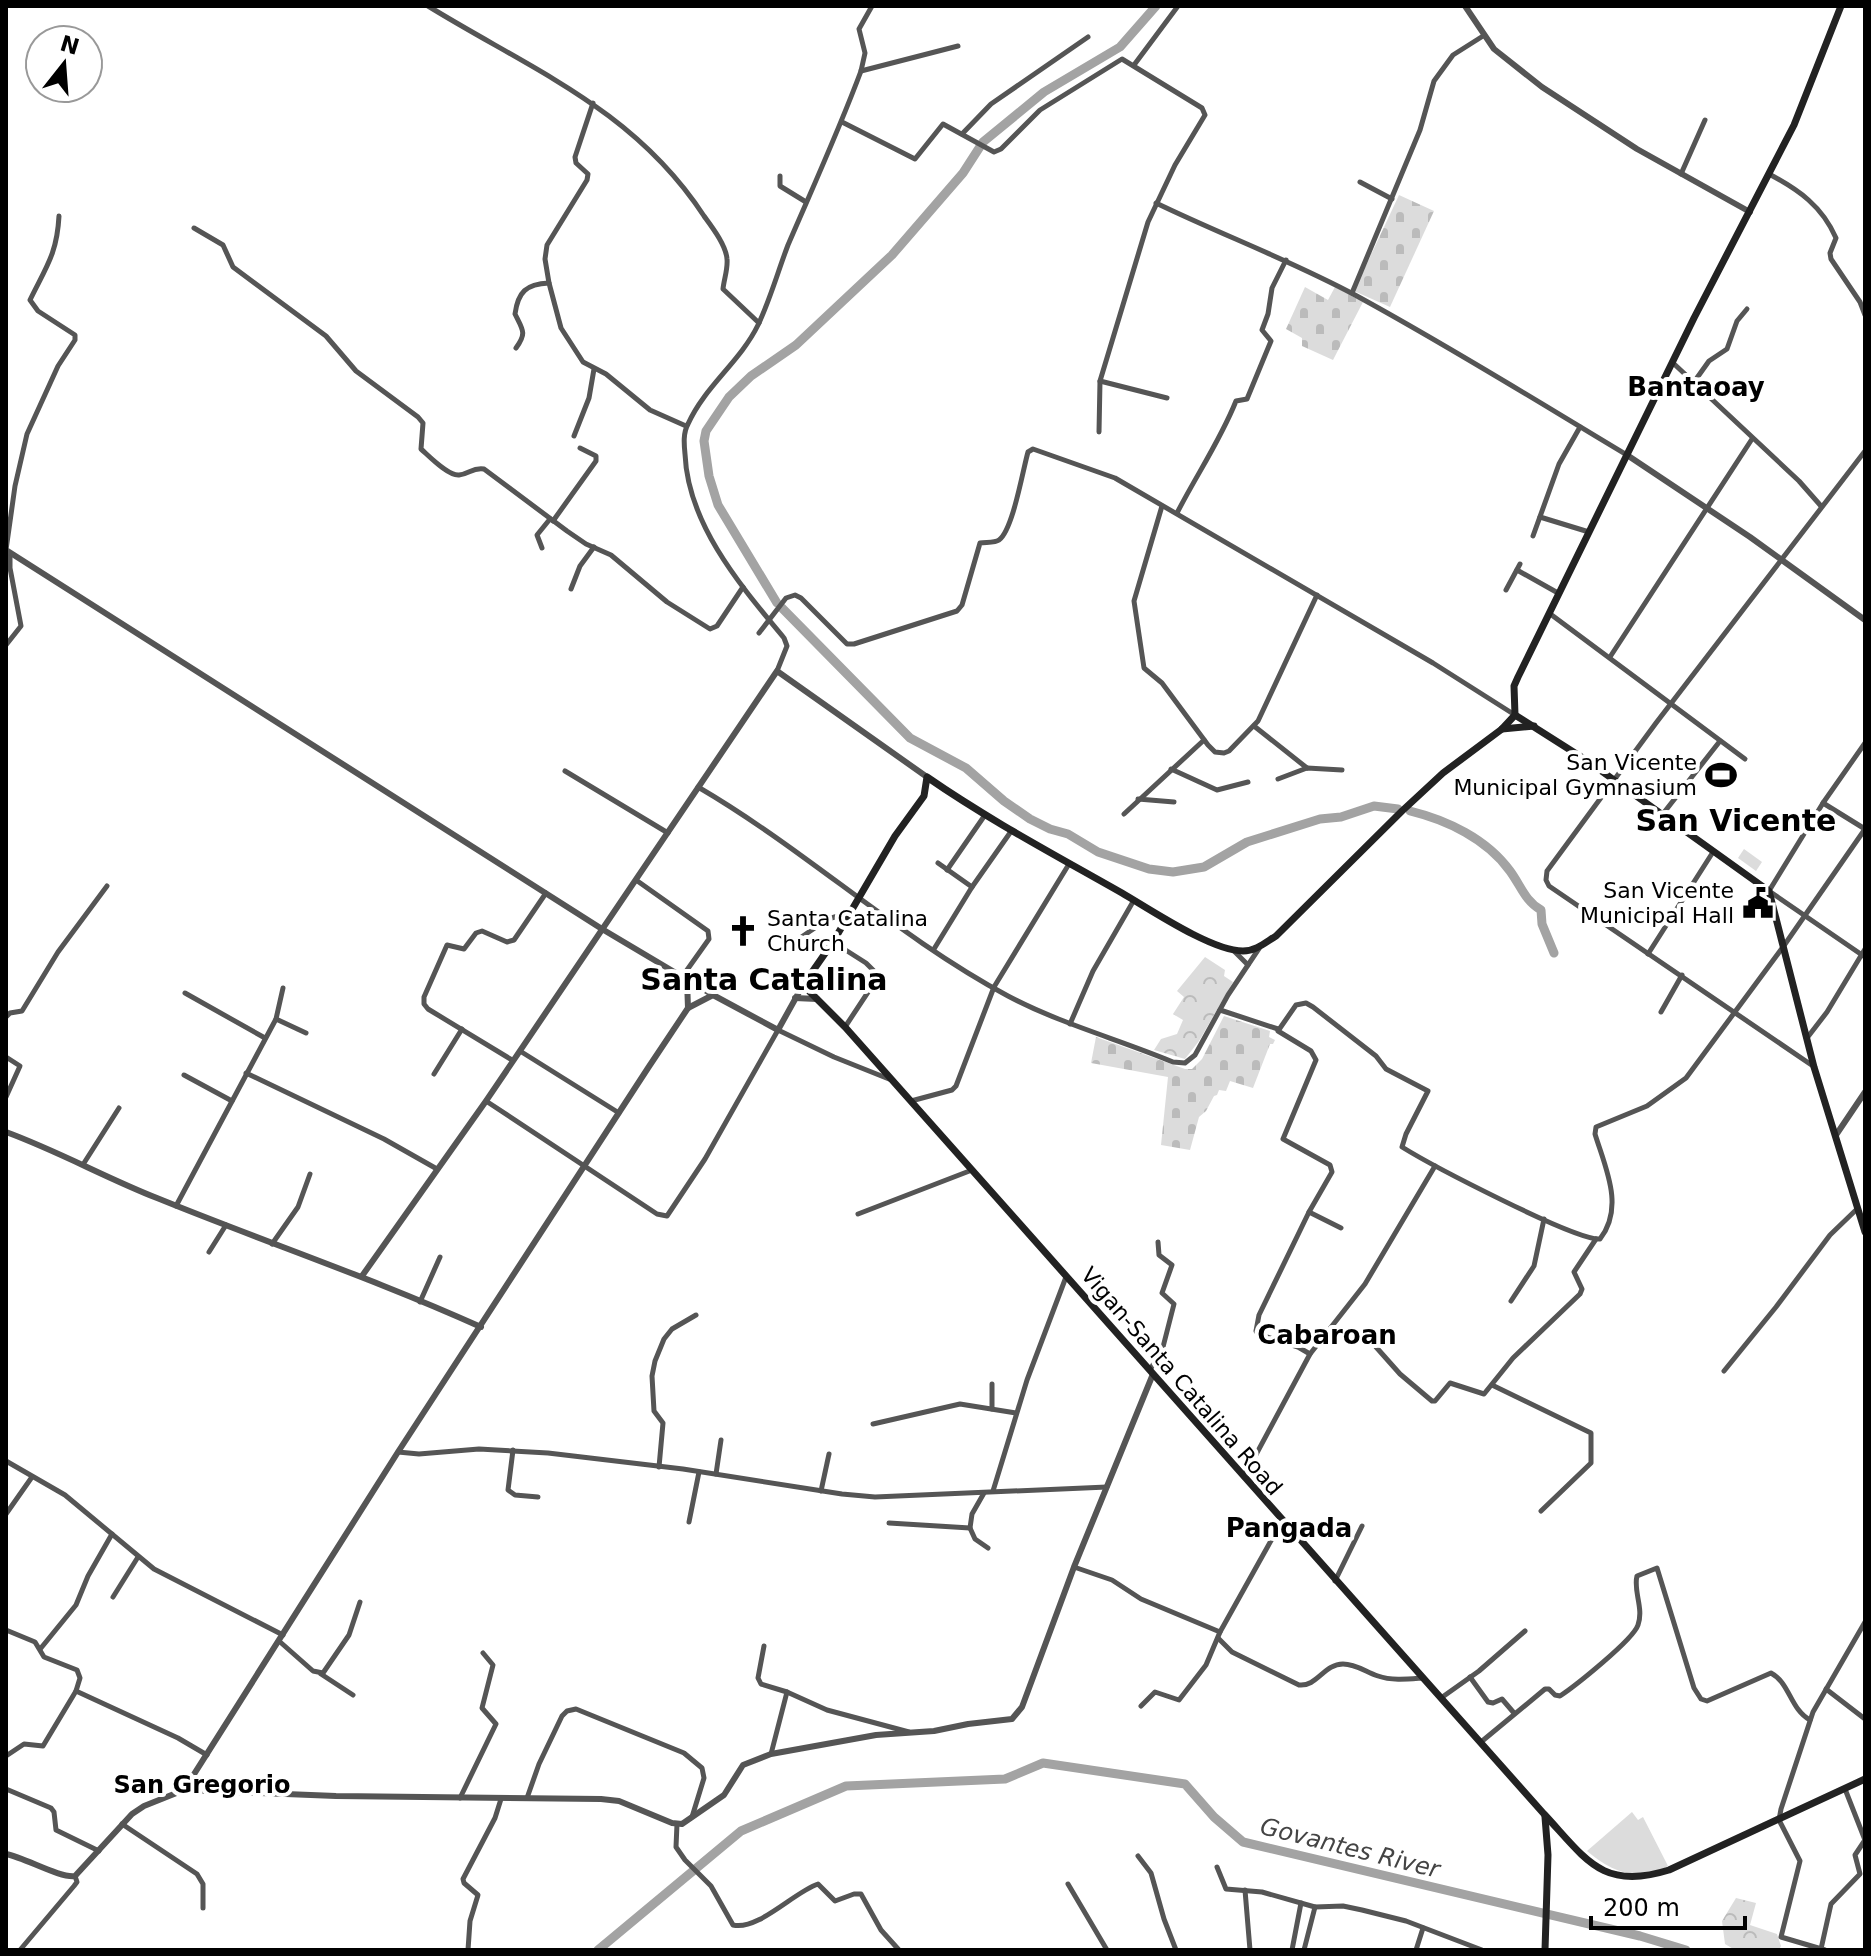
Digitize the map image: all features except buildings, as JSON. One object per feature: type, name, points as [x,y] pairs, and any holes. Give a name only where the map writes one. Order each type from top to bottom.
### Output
[{"type":"main road","points":[[803,985],[833,942],[895,836],[924,796],[927,777],[1069,864],[1211,943],[1242,951],[1261,946],[1276,936],[1443,773],[1502,729],[1515,715],[1515,683],[1558,593],[1794,125],[1841,6]]},
{"type":"main road","points":[[1515,715],[1769,891],[1814,1067],[1865,1232]]},
{"type":"main road","points":[[1502,729],[1534,726]]},
{"type":"main road","points":[[924,796],[943,788]]},
{"type":"main road","name":"Vigan-Santa Catalina Road","points":[[803,985],[845,1027],[1243,1478],[1587,1860],[1617,1877],[1646,1877],[1669,1870],[1865,1779]]},
{"type":"main road","points":[[1544,1814],[1548,1845],[1545,1950]]},
{"type":"main road","points":[[1548,1845],[1557,1839],[1568,1840]]},
{"type":"street","points":[[428,6],[593,103],[625,126],[681,183],[713,230],[728,261],[723,289],[725,294],[759,323]]},
{"type":"street","points":[[362,1276],[486,1101],[777,671],[787,646],[784,638],[716,547],[689,486],[685,460],[686,426],[710,389],[745,347],[759,323],[861,71],[865,53],[859,29],[872,6]]},
{"type":"street","points":[[1134,65],[1178,6]]},
{"type":"street","points":[[1465,6],[1483,36],[1502,56],[1542,87],[1637,149],[1750,212]]},
{"type":"street","points":[[1352,293],[1420,130],[1434,81],[1453,55],[1483,36]]},
{"type":"street","points":[[962,134],[991,104],[1088,37]]},
{"type":"street","points":[[861,71],[958,46]]},
{"type":"street","points":[[842,122],[915,159],[941,124],[994,152],[1001,149],[1040,110],[1099,75],[1118,59],[1134,65],[1205,111],[1156,203],[1126,289],[1100,381],[1099,432]]},
{"type":"street","points":[[593,103],[575,157],[576,163],[588,174],[587,180],[547,245],[545,259],[561,328],[583,362],[606,374],[650,410],[686,426]]},
{"type":"street","points":[[1681,174],[1705,120]]},
{"type":"street","points":[[1769,174],[1816,205],[1836,238],[1831,259],[1860,302],[1865,315]]},
{"type":"street","points":[[780,176],[780,186],[806,202]]},
{"type":"street","points":[[1360,182],[1392,199]]},
{"type":"street","points":[[1156,203],[1286,260],[1352,293],[1545,404],[1706,508],[1865,620]]},
{"type":"street","points":[[6,645],[21,626],[8,552],[15,486],[27,434],[58,366],[75,340],[75,335],[38,311],[30,302],[54,255],[59,216]]},
{"type":"street","points":[[194,228],[223,245],[233,267],[326,336],[356,371],[418,417],[423,423],[419,446],[454,474],[479,467],[484,469],[552,520],[611,555],[667,602],[710,629],[717,626],[743,587]]},
{"type":"street","points":[[1177,513],[1208,454],[1218,445],[1236,401],[1247,399],[1271,341],[1262,330],[1272,288],[1286,260]]},
{"type":"street","points":[[516,348],[525,336],[515,314],[521,293],[530,286],[549,283]]},
{"type":"street","points":[[1694,382],[1709,361],[1727,349],[1737,321],[1747,309]]},
{"type":"street","points":[[1672,362],[1799,481],[1821,506]]},
{"type":"street","points":[[574,436],[589,398],[594,369]]},
{"type":"street","points":[[1100,381],[1167,398]]},
{"type":"street","points":[[1533,536],[1559,464],[1580,427]]},
{"type":"street","points":[[1610,657],[1752,439]]},
{"type":"street","points":[[542,548],[537,535],[596,461],[596,456],[580,448]]},
{"type":"street","points":[[759,633],[786,598],[795,595],[845,643],[854,644],[957,611],[962,605],[980,543],[997,541],[1003,535],[1019,491],[1029,450],[1105,473],[1317,595],[1515,715]]},
{"type":"street","points":[[1814,1067],[1549,886],[1546,880],[1547,871],[1613,780],[1865,451]]},
{"type":"street","points":[[1162,506],[1136,590],[1135,618],[1145,670],[1162,683],[1215,752],[1224,753],[1254,726],[1265,710],[1317,595]]},
{"type":"street","points":[[1540,517],[1589,532]]},
{"type":"street","points":[[571,589],[580,566],[594,547]]},
{"type":"street","points":[[8,552],[685,979],[778,1030],[893,1081]]},
{"type":"street","points":[[1506,590],[1519,567],[1558,593]]},
{"type":"street","points":[[1549,613],[1745,759]]},
{"type":"street","points":[[777,671],[927,777]]},
{"type":"street","points":[[1254,726],[1307,768]]},
{"type":"street","points":[[1124,814],[1204,740]]},
{"type":"street","points":[[1662,815],[1720,741]]},
{"type":"street","points":[[1807,1039],[1864,954],[1769,891],[1823,803],[1865,743]]},
{"type":"street","points":[[1278,779],[1307,768],[1342,770]]},
{"type":"street","points":[[1171,769],[1217,790],[1248,782]]},
{"type":"street","points":[[565,771],[668,833]]},
{"type":"street","points":[[698,787],[764,828],[856,898],[994,987],[1070,1024],[1179,1063],[1191,1060],[1195,1055],[1261,946]]},
{"type":"street","points":[[1137,799],[1174,802]]},
{"type":"street","points":[[1376,1347],[1400,1374],[1432,1401],[1450,1383],[1481,1395],[1513,1358],[1580,1294],[1582,1289],[1574,1272],[1596,1239],[1603,1236],[1613,1202],[1595,1134],[1596,1127],[1647,1106],[1675,1089],[1700,1063],[1806,915],[1865,829],[1823,803]]},
{"type":"street","points":[[947,870],[985,814]]},
{"type":"street","points":[[934,949],[1012,829]]},
{"type":"street","points":[[1648,954],[1713,852]]},
{"type":"street","points":[[938,863],[972,887]]},
{"type":"street","points":[[911,1101],[956,1086],[994,987],[1069,864]]},
{"type":"street","points":[[636,880],[708,931],[709,939],[685,979],[688,1008]]},
{"type":"street","points":[[6,1017],[22,1011],[58,952],[107,886]]},
{"type":"street","points":[[512,1060],[423,1003],[447,945],[464,949],[476,933],[482,931],[507,942],[514,940],[546,893]]},
{"type":"street","points":[[1070,1024],[1093,971],[1134,900]]},
{"type":"street","points":[[800,938],[828,919],[848,913]]},
{"type":"street","points":[[833,942],[866,963],[877,974],[845,1027]]},
{"type":"street","points":[[1232,949],[1248,965]]},
{"type":"street","points":[[1661,1012],[1682,975]]},
{"type":"street","points":[[486,1101],[657,1214],[667,1216],[705,1159],[803,985]]},
{"type":"street","points":[[176,1206],[276,1019],[283,988]]},
{"type":"street","points":[[185,993],[265,1038]]},
{"type":"street","points":[[184,1790],[398,1452],[688,1008],[713,995]]},
{"type":"street","points":[[795,998],[817,999]]},
{"type":"street","points":[[1278,1029],[1296,1005],[1306,1003],[1376,1056],[1386,1069],[1428,1091],[1402,1145],[1435,1165],[1544,1219],[1596,1239]]},
{"type":"street","points":[[1220,1010],[1278,1029],[1315,1057],[1283,1139],[1332,1169],[1259,1315],[1256,1331],[1310,1354]]},
{"type":"street","points":[[276,1019],[306,1033]]},
{"type":"street","points":[[434,1074],[462,1029]]},
{"type":"street","points":[[520,1051],[619,1113]]},
{"type":"street","points":[[6,1057],[20,1066],[6,1097]]},
{"type":"street","points":[[246,1073],[384,1139],[437,1169]]},
{"type":"street","points":[[184,1075],[232,1101]]},
{"type":"street","points":[[1836,1135],[1865,1092]]},
{"type":"street","points":[[84,1163],[119,1108]]},
{"type":"street","points":[[6,1132],[271,1245],[362,1276],[481,1327]]},
{"type":"street","points":[[1243,1478],[1310,1354],[1365,1284],[1435,1165]]},
{"type":"street","points":[[858,1214],[972,1170]]},
{"type":"street","points":[[271,1245],[298,1207],[310,1174]]},
{"type":"street","points":[[1724,1371],[1830,1235],[1858,1208]]},
{"type":"street","points":[[1309,1212],[1341,1228]]},
{"type":"street","points":[[1511,1301],[1534,1266],[1544,1219]]},
{"type":"street","points":[[209,1252],[226,1225]]},
{"type":"street","points":[[6,1854],[30,1860],[67,1877],[75,1876],[122,1824],[144,1806],[184,1790],[310,1796],[611,1799],[677,1824],[692,1818],[724,1795],[740,1767],[771,1754],[798,1747],[1016,1717],[1163,1347],[1174,1304],[1162,1293],[1172,1265],[1159,1255],[1158,1242]]},
{"type":"street","points":[[420,1302],[440,1257]]},
{"type":"street","points":[[993,1491],[1039,1345],[1066,1277]]},
{"type":"street","points":[[659,1467],[663,1423],[654,1411],[653,1368],[664,1339],[672,1329],[696,1315]]},
{"type":"street","points":[[992,1384],[992,1409]]},
{"type":"street","points":[[1492,1385],[1591,1433],[1591,1463],[1541,1511]]},
{"type":"street","points":[[873,1424],[955,1405],[1016,1413]]},
{"type":"street","points":[[716,1474],[721,1440]]},
{"type":"street","points":[[398,1452],[513,1450],[716,1474],[821,1491],[893,1497],[1107,1487]]},
{"type":"street","points":[[513,1450],[508,1490],[515,1495],[538,1497]]},
{"type":"street","points":[[821,1491],[829,1454]]},
{"type":"street","points":[[6,1461],[65,1495],[165,1576],[281,1638],[320,1674],[353,1695]]},
{"type":"street","points":[[689,1522],[699,1472]]},
{"type":"street","points":[[6,1514],[32,1477]]},
{"type":"street","points":[[984,1492],[972,1514],[970,1528],[975,1539],[988,1548]]},
{"type":"street","points":[[1141,1706],[1155,1692],[1179,1700],[1206,1665],[1219,1635],[1282,1521]]},
{"type":"street","points":[[889,1523],[970,1528]]},
{"type":"street","points":[[1335,1581],[1362,1526]]},
{"type":"street","points":[[41,1648],[76,1605],[88,1576],[112,1534]]},
{"type":"street","points":[[113,1597],[138,1557]]},
{"type":"street","points":[[1074,1567],[1112,1580],[1141,1599],[1219,1635],[1232,1652],[1299,1685],[1310,1684],[1327,1668],[1342,1664],[1356,1666],[1383,1678],[1423,1678]]},
{"type":"street","points":[[1481,1742],[1546,1688],[1560,1696],[1616,1649],[1638,1625],[1641,1606],[1635,1582],[1637,1576],[1657,1568],[1694,1688],[1701,1699],[1707,1701],[1771,1673],[1781,1681],[1795,1708],[1810,1720]]},
{"type":"street","points":[[320,1674],[328,1670],[349,1635],[360,1602]]},
{"type":"street","points":[[1845,1788],[1865,1840],[1855,1855],[1860,1874],[1831,1904],[1823,1950],[1781,1937],[1800,1859],[1779,1820],[1810,1720],[1865,1622]]},
{"type":"street","points":[[6,1630],[28,1638],[41,1648],[44,1657],[79,1672],[80,1678],[76,1691],[43,1746],[24,1744],[6,1756]]},
{"type":"street","points":[[1441,1698],[1525,1631]]},
{"type":"street","points":[[764,1646],[759,1683],[827,1710],[910,1732]]},
{"type":"street","points":[[460,1798],[496,1724],[482,1708],[493,1668],[490,1659],[483,1653]]},
{"type":"street","points":[[1470,1677],[1488,1702],[1502,1699],[1514,1713]]},
{"type":"street","points":[[1826,1689],[1865,1719]]},
{"type":"street","points":[[76,1691],[178,1738],[207,1755]]},
{"type":"street","points":[[771,1754],[787,1692]]},
{"type":"street","points":[[527,1799],[539,1764],[562,1716],[570,1709],[576,1709],[684,1753],[702,1768],[704,1778],[692,1818]]},
{"type":"street","points":[[6,1789],[53,1810],[56,1830],[99,1851]]},
{"type":"street","points":[[468,1950],[470,1921],[478,1895],[464,1883],[463,1877],[495,1818],[501,1799]]},
{"type":"street","points":[[122,1824],[197,1874],[203,1884],[203,1908]]},
{"type":"street","points":[[677,1824],[675,1842],[685,1860],[706,1879],[729,1922],[736,1926],[753,1922],[815,1885],[821,1886],[835,1901],[859,1893],[881,1930],[899,1950]]},
{"type":"street","points":[[1138,1856],[1151,1873],[1176,1950]]},
{"type":"street","points":[[1217,1867],[1225,1888],[1315,1907],[1354,1908],[1423,1928],[1482,1950]]},
{"type":"street","points":[[20,1950],[76,1884],[75,1876]]},
{"type":"street","points":[[1068,1884],[1107,1950]]},
{"type":"street","points":[[1245,1890],[1250,1950]]},
{"type":"street","points":[[1292,1950],[1301,1903]]},
{"type":"street","points":[[1304,1950],[1315,1907]]},
{"type":"street","points":[[1416,1950],[1423,1928]]},
{"type":"green space","points":[[1399,195],[1434,211],[1390,307],[1354,291]]},
{"type":"green space","points":[[1305,287],[1328,300],[1335,287],[1363,302],[1333,360],[1302,346],[1302,338],[1286,329]]},
{"type":"green space","points":[[1744,849],[1762,862],[1756,871],[1738,858]]},
{"type":"green space","points":[[1205,957],[1225,970],[1224,976],[1233,982],[1185,1059],[1154,1050],[1161,1039],[1177,1034],[1183,1020],[1173,1014],[1184,997],[1177,991]]},
{"type":"green space","points":[[1224,1016],[1270,1031],[1269,1037],[1275,1040],[1270,1044],[1253,1088],[1230,1081],[1226,1091],[1219,1090],[1199,1117],[1190,1150],[1161,1145],[1168,1077],[1091,1063],[1096,1037],[1192,1069],[1202,1059]]},
{"type":"green space","points":[[1632,1812],[1638,1820],[1643,1817],[1668,1866],[1646,1874],[1625,1873],[1587,1851]]},
{"type":"green space","points":[[1736,1898],[1756,1903],[1750,1925],[1777,1934],[1781,1946],[1779,1950],[1735,1950],[1725,1944],[1722,1921]]},
{"type":"waterway","points":[[777,603],[718,505],[709,476],[704,441],[706,431],[729,397],[751,376],[796,345],[892,255],[963,173],[983,142],[1044,92],[1120,47],[1156,6]]},
{"type":"waterway","points":[[782,608],[910,738],[966,768],[1030,819],[1068,834],[1098,852],[1149,869],[1173,872],[1204,867],[1247,842],[1320,819],[1341,817],[1374,806],[1398,809]]},
{"type":"waterway","points":[[1410,811],[1465,832],[1490,849],[1510,871],[1527,898],[1541,910],[1542,924],[1554,953]]},
{"type":"waterway","name":"Govantes River","points":[[598,1950],[741,1831],[846,1786],[1005,1779],[1043,1763],[1185,1784],[1214,1817],[1243,1842],[1640,1936],[1686,1950]]},
{"type":"place","name":"San Vicente Municipal Gymnasium","points":[[1721,775]]},
{"type":"place","name":"San Vicente Municipal Hall","points":[[1758,903]]},
{"type":"place","name":"Santa Catalina Church","points":[[743,931]]},
{"type":"district","name":"Bantaoay","points":[[1696,387]]},
{"type":"district","name":"San Vicente","points":[[1736,821]]},
{"type":"district","name":"Santa Catalina","points":[[764,980]]},
{"type":"district","name":"Cabaroan","points":[[1327,1335]]},
{"type":"district","name":"Pangada","points":[[1289,1528]]},
{"type":"district","name":"San Gregorio","points":[[202,1785]]}]
